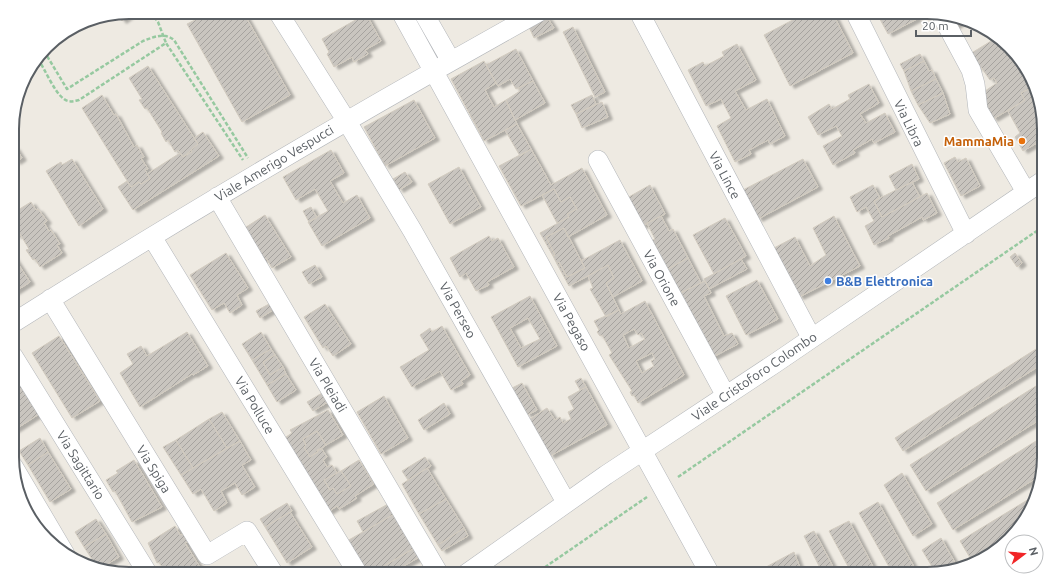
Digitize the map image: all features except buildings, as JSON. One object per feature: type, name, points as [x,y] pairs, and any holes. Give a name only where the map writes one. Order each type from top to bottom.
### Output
[{"type":"street","name":"Via Perseo","points":[[282,19],[346,120],[412,230],[566,502]]},
{"type":"street","name":"Via Pegaso","points":[[405,19],[706,567]]},
{"type":"street","points":[[427,19],[451,61]]},
{"type":"street","name":"Viale Amerigo Vespucci","points":[[19,319],[255,173],[434,70],[526,19]]},
{"type":"street","name":"Via Lince","points":[[643,19],[811,337]]},
{"type":"street","name":"Via Libra","points":[[858,19],[966,234]]},
{"type":"street","points":[[944,21],[971,70],[975,84],[978,110],[1026,192]]},
{"type":"street","name":"Via Orione","points":[[598,160],[726,396]]},
{"type":"street","name":"Viale Cristoforo Colombo","points":[[476,567],[566,502],[726,396],[1037,185]]},
{"type":"street","name":"Via Pleiadi","points":[[217,197],[436,567]]},
{"type":"street","name":"Via Polluce","points":[[152,237],[354,567]]},
{"type":"street","name":"Via Spiga","points":[[50,299],[207,555],[247,531],[270,567]]},
{"type":"street","name":"Via Sagittario","points":[[19,366],[144,567]]},
{"type":"street","points":[[22,481],[57,541]]},
{"type":"path","points":[[156,19],[166,43],[255,173]]},
{"type":"path","points":[[47,55],[67,89],[143,42],[163,36],[170,37],[174,40],[255,173]]},
{"type":"path","points":[[41,63],[64,99],[73,102],[79,100],[166,43]]},
{"type":"path","points":[[675,478],[1037,231]]},
{"type":"path","points":[[545,567],[651,495]]},
{"type":"place","name":"MammaMia","points":[[1022,141]]},
{"type":"place","name":"B&B Elettronica","points":[[828,281]]}]
